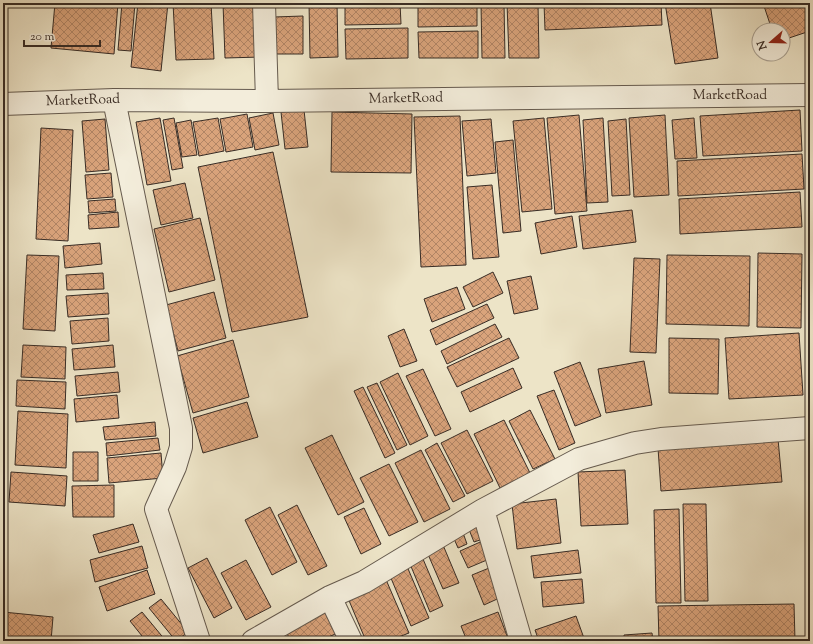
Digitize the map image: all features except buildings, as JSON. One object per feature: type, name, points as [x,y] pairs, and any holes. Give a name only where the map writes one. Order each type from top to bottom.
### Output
[{"type":"street","points":[[264,3],[267,101]]},
{"type":"street","name":"MarketRoad","points":[[3,104],[114,100],[267,101],[810,95]]},
{"type":"street","points":[[114,100],[181,428],[181,447],[176,467],[156,509],[199,641]]},
{"type":"street","points":[[810,412],[810,443]]},
{"type":"street","points":[[253,641],[330,598],[364,582],[483,510],[579,459],[635,443],[710,434],[810,428]]},
{"type":"street","points":[[483,510],[521,641]]},
{"type":"street","points":[[330,598],[351,641]]}]
